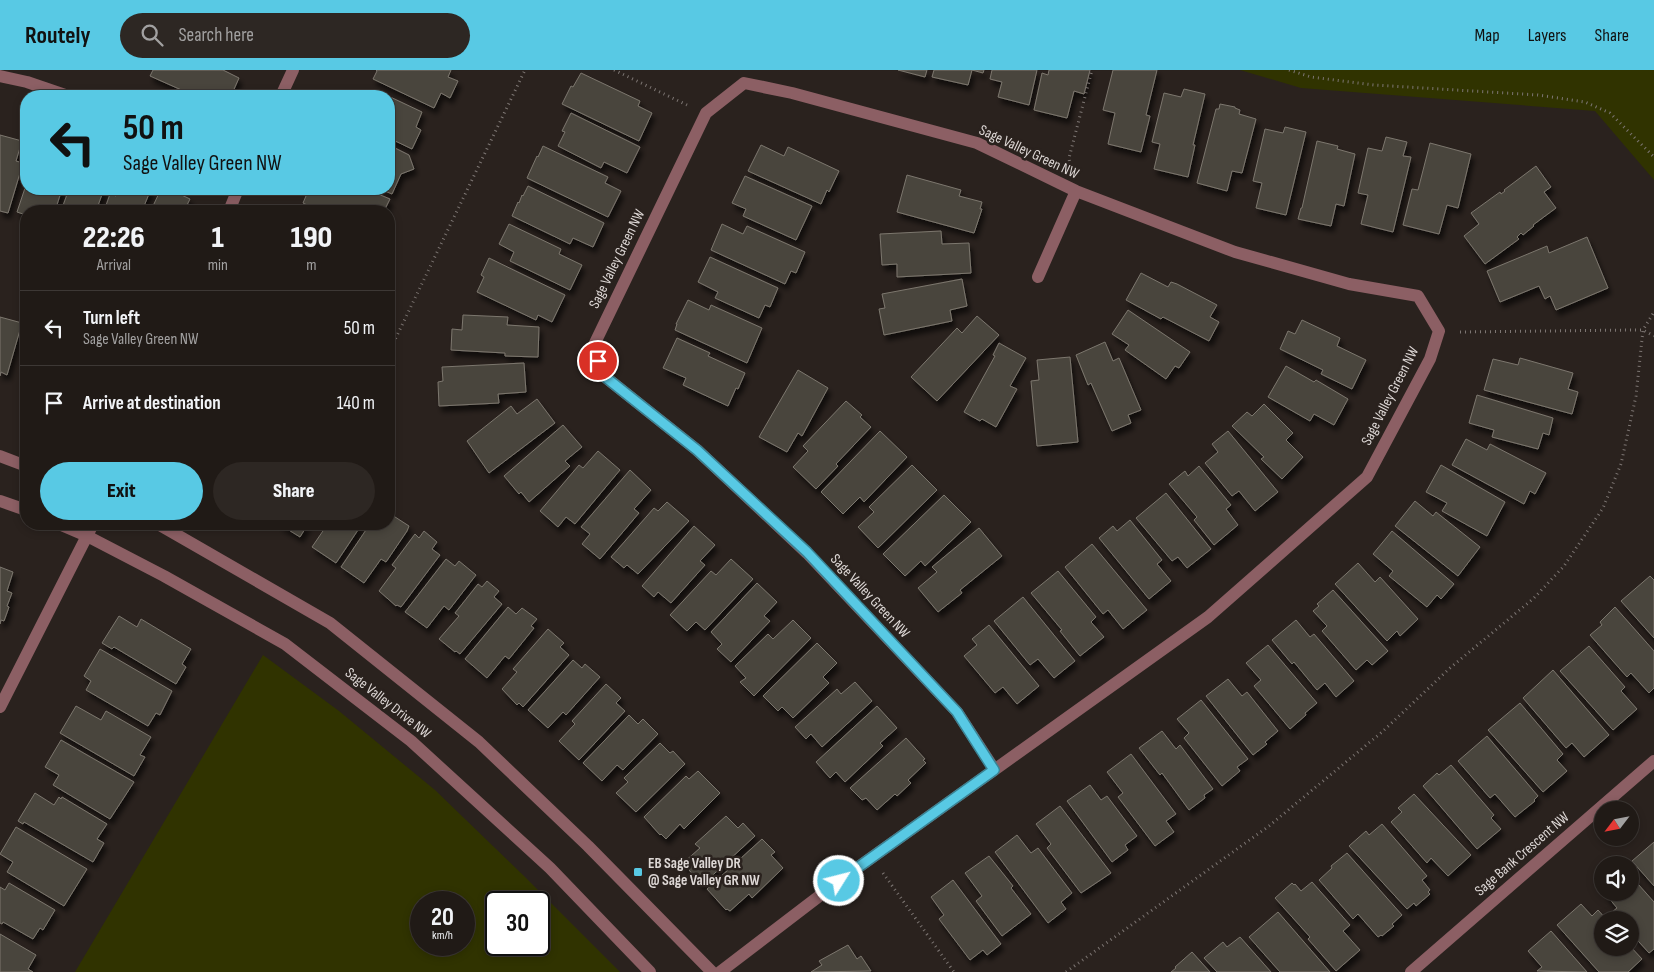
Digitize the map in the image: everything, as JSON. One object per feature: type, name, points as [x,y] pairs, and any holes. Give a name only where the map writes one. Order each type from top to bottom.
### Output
[{"type":"street","points":[[283,90],[293,70]]},
{"type":"street","points":[[0,76],[28,82],[51,90]]},
{"type":"street","name":"Sage Valley Green NW","points":[[720,972],[872,858],[1208,617],[1367,477],[1430,358],[1439,331],[1418,296],[1349,284],[1235,252],[1076,191],[977,143],[792,93],[744,83],[706,113],[593,347],[604,376],[697,450],[807,552],[957,712],[994,770]]},
{"type":"street","points":[[1038,277],[1076,191]]},
{"type":"street","points":[[0,456],[20,464]]},
{"type":"street","points":[[0,501],[20,508]]},
{"type":"street","name":"Sage Valley Drive NW","points":[[73,530],[164,576],[285,644],[412,741],[550,868],[650,972]]},
{"type":"street","points":[[0,707],[90,530]]},
{"type":"street","name":"Sage Valley Drive NW","points":[[168,530],[330,623],[479,742],[588,846],[712,972]]},
{"type":"street","name":"Sage Bank Crescent NW","points":[[1411,972],[1654,760]]},
{"type":"path","points":[[395,340],[525,70]]},
{"type":"path","points":[[614,70],[706,113]]},
{"type":"path","points":[[1076,191],[1069,158],[1092,70]]},
{"type":"path","points":[[1289,70],[1311,77],[1374,85],[1538,95],[1585,102],[1610,114],[1654,156]]},
{"type":"path","points":[[1066,972],[1269,826],[1382,732],[1450,668],[1534,598],[1564,566],[1603,508],[1621,464],[1636,396],[1643,330],[1654,312]]},
{"type":"path","points":[[1439,331],[1466,333],[1643,330],[1654,336]]},
{"type":"path","points":[[872,858],[954,972]]},
{"type":"shaded area","points":[[1240,70],[1654,70],[1654,180],[1595,111],[1301,88]]},
{"type":"shaded area","points":[[263,655],[339,711],[435,790],[539,891],[485,891],[485,956],[550,956],[550,902],[620,972],[75,972]]},
{"type":"building","points":[[153,70],[223,70],[239,78],[234,90],[182,90],[150,76]]},
{"type":"building","points":[[376,70],[451,70],[448,77],[458,81],[450,98],[441,93],[434,108],[373,79]]},
{"type":"building","points":[[898,70],[927,70],[925,77]]},
{"type":"building","points":[[934,70],[972,70],[968,85],[932,77]]},
{"type":"building","points":[[972,70],[984,70],[983,73]]},
{"type":"building","points":[[992,70],[1037,70],[1029,105],[998,97],[1002,82],[990,79]]},
{"type":"building","points":[[1049,70],[1090,70],[1084,94],[1074,91],[1067,118],[1034,110],[1042,73],[1048,75]]},
{"type":"building","points":[[1113,70],[1157,70],[1146,115],[1150,116],[1141,152],[1108,144],[1115,113],[1103,110]]},
{"type":"building","points":[[581,73],[640,101],[638,106],[652,113],[639,141],[562,104],[571,86],[573,87]]},
{"type":"building","points":[[1184,89],[1205,94],[1193,145],[1195,145],[1188,177],[1154,169],[1160,144],[1152,142],[1164,93],[1181,97]]},
{"type":"building","points":[[395,99],[422,112],[416,127],[421,130],[412,149],[395,141]]},
{"type":"building","points":[[1220,104],[1235,107],[1240,110],[1239,114],[1256,119],[1242,173],[1232,171],[1227,191],[1197,183],[1216,109],[1219,109]]},
{"type":"building","points":[[571,113],[640,147],[627,173],[604,162],[601,168],[558,146],[565,132],[562,131]]},
{"type":"building","points":[[1285,127],[1306,132],[1286,215],[1256,208],[1262,183],[1253,181],[1265,129],[1283,133]]},
{"type":"building","points":[[0,135],[20,140],[16,161],[20,162],[20,173],[8,213],[0,211]]},
{"type":"building","points":[[1386,137],[1407,142],[1403,156],[1411,157],[1393,232],[1361,224],[1368,195],[1358,193],[1368,148],[1382,151]]},
{"type":"building","points":[[1317,141],[1338,146],[1337,149],[1355,154],[1344,206],[1336,204],[1331,226],[1298,219]]},
{"type":"building","points":[[1430,143],[1471,154],[1458,208],[1447,205],[1439,234],[1403,225],[1412,189],[1418,190]]},
{"type":"building","points":[[761,145],[784,156],[788,147],[839,171],[821,204],[748,171]]},
{"type":"building","points":[[543,146],[608,177],[605,183],[621,191],[608,217],[527,178]]},
{"type":"building","points":[[395,148],[409,155],[414,169],[401,174],[395,187]]},
{"type":"building","points":[[1536,166],[1551,187],[1544,192],[1556,208],[1523,235],[1521,233],[1517,237],[1519,239],[1485,264],[1464,236],[1479,224],[1471,213],[1500,192],[1501,194]]},
{"type":"building","points":[[907,175],[961,190],[959,196],[982,202],[980,209],[982,209],[974,233],[897,212]]},
{"type":"building","points":[[745,176],[812,206],[796,240],[743,216],[746,209],[732,203]]},
{"type":"building","points":[[528,186],[604,223],[593,247],[573,238],[570,244],[512,216]]},
{"type":"building","points":[[23,195],[60,195],[57,205],[20,205],[20,213],[17,212]]},
{"type":"building","points":[[67,195],[102,195],[98,205],[63,205]]},
{"type":"building","points":[[110,195],[149,195],[144,205],[106,205]]},
{"type":"building","points":[[158,195],[182,195],[190,199],[187,205],[153,205]]},
{"type":"building","points":[[306,195],[380,195],[390,199],[387,205],[307,205],[303,203]]},
{"type":"building","points":[[509,224],[561,249],[559,254],[582,265],[570,290],[510,261],[514,252],[499,244]]},
{"type":"building","points":[[722,224],[743,234],[747,226],[805,252],[796,273],[791,271],[785,284],[711,250]]},
{"type":"building","points":[[941,231],[942,244],[969,243],[971,273],[897,277],[897,264],[882,265],[880,234]]},
{"type":"building","points":[[1587,237],[1608,288],[1556,310],[1550,296],[1545,299],[1539,286],[1500,302],[1487,271],[1547,246],[1549,253]]},
{"type":"building","points":[[710,257],[778,288],[770,307],[765,305],[759,318],[715,298],[718,292],[698,282]]},
{"type":"building","points":[[489,258],[565,295],[552,322],[538,315],[536,320],[477,292],[484,277],[481,275]]},
{"type":"building","points":[[1141,273],[1168,287],[1171,282],[1177,284],[1217,305],[1210,317],[1219,322],[1209,341],[1163,317],[1161,319],[1126,300]]},
{"type":"building","points":[[962,279],[967,306],[950,310],[952,321],[884,335],[879,309],[885,308],[882,294]]},
{"type":"building","points":[[688,300],[709,310],[711,305],[762,328],[747,363],[675,330]]},
{"type":"building","points":[[1128,310],[1190,352],[1179,368],[1175,366],[1166,379],[1125,350],[1129,345],[1112,334]]},
{"type":"building","points":[[463,315],[508,317],[507,325],[539,327],[538,357],[505,356],[505,353],[451,350],[452,329],[462,330]]},
{"type":"building","points":[[977,316],[999,335],[937,401],[911,377],[957,328],[962,333]]},
{"type":"building","points":[[0,317],[20,322],[20,330],[7,375],[1,372],[0,376]]},
{"type":"building","points":[[1302,320],[1340,338],[1337,346],[1366,360],[1352,389],[1321,374],[1323,370],[1280,349],[1288,331],[1295,334]]},
{"type":"building","points":[[677,338],[710,353],[708,356],[745,373],[728,406],[683,385],[686,378],[663,368]]},
{"type":"building","points":[[1105,342],[1113,361],[1119,358],[1141,410],[1128,415],[1131,423],[1112,431],[1091,383],[1088,385],[1076,355]]},
{"type":"building","points":[[999,343],[1026,358],[1010,386],[1017,389],[996,427],[964,412],[995,356],[993,355]]},
{"type":"building","points":[[1070,357],[1078,442],[1037,446],[1031,381],[1039,380],[1037,360]]},
{"type":"building","points":[[1520,358],[1573,373],[1568,389],[1578,392],[1572,414],[1484,390],[1493,359],[1518,365]]},
{"type":"building","points":[[524,363],[526,392],[498,394],[499,403],[439,406],[438,382],[443,381],[442,367]]},
{"type":"building","points":[[1286,366],[1314,382],[1316,380],[1348,399],[1334,425],[1314,414],[1310,421],[1268,397]]},
{"type":"building","points":[[798,370],[828,388],[802,436],[798,433],[787,452],[759,437]]},
{"type":"building","points":[[1477,395],[1553,418],[1549,435],[1543,433],[1538,449],[1492,437],[1494,430],[1469,423]]},
{"type":"building","points":[[537,399],[555,423],[489,473],[467,441],[511,406],[517,414]]},
{"type":"building","points":[[846,401],[862,415],[860,417],[871,427],[836,464],[838,466],[816,489],[793,467],[808,451],[803,446]]},
{"type":"building","points":[[1264,404],[1293,433],[1286,440],[1303,457],[1282,479],[1261,459],[1264,457],[1232,426],[1247,412],[1252,416]]},
{"type":"building","points":[[563,425],[582,447],[565,461],[570,466],[529,502],[521,492],[519,494],[504,476]]},
{"type":"building","points":[[880,431],[907,457],[864,502],[860,497],[843,514],[821,492]]},
{"type":"building","points":[[1228,431],[1278,492],[1255,511],[1239,491],[1232,496],[1205,463],[1218,452],[1212,444]]},
{"type":"building","points":[[1466,439],[1487,450],[1490,444],[1546,473],[1535,494],[1530,491],[1524,504],[1452,465]]},
{"type":"building","points":[[598,451],[620,470],[575,524],[566,517],[558,527],[540,511],[579,465],[583,468]]},
{"type":"building","points":[[912,465],[937,490],[878,548],[858,527],[874,512],[869,507]]},
{"type":"building","points":[[1441,465],[1505,502],[1487,536],[1442,511],[1447,503],[1426,492]]},
{"type":"building","points":[[1199,466],[1231,505],[1226,509],[1238,525],[1214,545],[1194,520],[1197,517],[1169,484],[1185,471],[1188,476]]},
{"type":"building","points":[[630,470],[651,490],[634,509],[639,513],[600,559],[582,544],[590,534],[581,527]]},
{"type":"building","points":[[1166,493],[1211,549],[1187,568],[1178,557],[1172,561],[1136,518]]},
{"type":"building","points":[[944,495],[971,522],[925,566],[921,561],[905,576],[883,554]]},
{"type":"building","points":[[1415,501],[1433,516],[1436,512],[1480,547],[1458,576],[1395,526]]},
{"type":"building","points":[[667,502],[689,521],[638,574],[627,565],[624,568],[611,557],[654,508],[658,511]]},
{"type":"building","points":[[395,517],[409,526],[386,562],[381,559],[364,583],[341,567],[366,530],[395,530]]},
{"type":"building","points":[[1130,520],[1162,560],[1157,564],[1171,581],[1149,599],[1099,538],[1113,526],[1117,531]]},
{"type":"building","points":[[694,526],[715,545],[700,561],[705,565],[671,603],[658,592],[654,597],[642,586]]},
{"type":"building","points":[[979,528],[1002,556],[960,590],[962,593],[938,612],[918,588],[937,572],[932,567]]},
{"type":"building","points":[[289,530],[304,530],[300,537]]},
{"type":"building","points":[[324,530],[358,530],[336,563],[312,547]]},
{"type":"building","points":[[424,531],[437,542],[432,549],[440,555],[401,607],[396,606],[379,591],[396,568],[392,565],[415,534],[419,538]]},
{"type":"building","points":[[1392,531],[1454,584],[1441,599],[1437,595],[1427,607],[1389,576],[1393,571],[1373,554]]},
{"type":"building","points":[[1092,544],[1147,610],[1123,629],[1108,610],[1103,614],[1065,567]]},
{"type":"building","points":[[446,559],[455,566],[459,561],[476,575],[449,610],[444,606],[427,628],[405,612]]},
{"type":"building","points":[[731,559],[753,579],[705,630],[696,622],[687,631],[670,615],[711,571],[716,575]]},
{"type":"building","points":[[1358,563],[1375,582],[1380,577],[1418,619],[1400,636],[1397,631],[1387,641],[1335,584]]},
{"type":"building","points":[[0,567],[13,572],[7,591],[12,593],[7,606],[9,607],[4,621],[1,620],[0,624]]},
{"type":"building","points":[[1058,571],[1096,617],[1091,622],[1104,637],[1080,656],[1060,631],[1062,630],[1031,593]]},
{"type":"building","points":[[1650,576],[1654,580],[1654,638],[1621,601]]},
{"type":"building","points":[[487,581],[499,591],[494,597],[502,604],[460,654],[455,652],[439,639],[459,616],[455,613],[478,584],[482,587]]},
{"type":"building","points":[[757,583],[777,602],[764,616],[770,621],[731,662],[717,649],[722,644],[711,632]]},
{"type":"building","points":[[1333,590],[1388,651],[1372,665],[1367,660],[1356,670],[1322,631],[1327,626],[1313,611],[1319,606],[1317,604]]},
{"type":"building","points":[[1023,597],[1075,661],[1054,678],[1038,659],[1030,665],[994,621]]},
{"type":"building","points":[[508,607],[516,614],[522,608],[537,619],[531,626],[534,628],[509,659],[505,656],[487,678],[465,659]]},
{"type":"building","points":[[1615,607],[1654,651],[1654,688],[1649,693],[1631,673],[1627,677],[1590,635],[1602,625],[1600,622]]},
{"type":"building","points":[[119,616],[137,627],[141,619],[191,649],[182,664],[186,667],[176,684],[114,647],[112,649],[102,643]]},
{"type":"building","points":[[793,620],[811,638],[754,696],[740,682],[746,678],[735,666],[768,634],[773,639]]},
{"type":"building","points":[[1296,620],[1310,637],[1314,634],[1354,681],[1336,697],[1325,683],[1317,690],[1294,662],[1292,664],[1272,640]]},
{"type":"building","points":[[989,625],[1039,686],[1017,704],[1003,687],[995,693],[964,656],[977,645],[972,639]]},
{"type":"building","points":[[548,629],[564,643],[560,647],[569,655],[523,707],[519,703],[517,705],[502,689],[517,672],[513,669]]},
{"type":"building","points":[[817,643],[837,663],[823,677],[829,683],[793,718],[782,707],[778,711],[763,696]]},
{"type":"building","points":[[1268,645],[1317,703],[1290,729],[1254,686],[1261,680],[1246,663]]},
{"type":"building","points":[[1589,646],[1625,687],[1621,691],[1637,709],[1613,730],[1560,671]]},
{"type":"building","points":[[100,649],[172,691],[160,715],[156,713],[148,726],[86,690],[91,681],[84,676]]},
{"type":"building","points":[[573,660],[582,668],[585,664],[600,677],[566,715],[563,712],[548,728],[528,710]]},
{"type":"building","points":[[1553,670],[1609,735],[1584,757],[1572,743],[1566,748],[1523,698]]},
{"type":"building","points":[[1228,679],[1242,696],[1247,692],[1278,731],[1265,742],[1267,744],[1253,755],[1206,696]]},
{"type":"building","points":[[855,682],[872,701],[822,747],[811,734],[806,739],[795,727],[837,689],[841,694]]},
{"type":"building","points":[[606,684],[621,698],[616,703],[625,711],[579,760],[559,741],[575,724],[572,721]]},
{"type":"building","points":[[1201,700],[1248,759],[1237,767],[1240,771],[1222,786],[1184,738],[1189,733],[1177,719]]},
{"type":"building","points":[[1520,703],[1563,754],[1557,760],[1567,771],[1543,792],[1488,730]]},
{"type":"building","points":[[76,706],[101,720],[106,711],[151,737],[140,755],[145,757],[134,776],[60,733]]},
{"type":"building","points":[[877,706],[897,728],[880,743],[883,746],[845,782],[836,772],[830,778],[816,762]]},
{"type":"building","points":[[629,715],[638,724],[643,719],[658,734],[623,770],[617,765],[602,781],[583,763]]},
{"type":"building","points":[[1162,731],[1176,749],[1180,745],[1213,789],[1204,795],[1205,798],[1189,810],[1162,773],[1160,775],[1139,748]]},
{"type":"building","points":[[1487,736],[1538,796],[1535,801],[1515,817],[1495,794],[1490,798],[1458,761]]},
{"type":"building","points":[[906,738],[925,759],[923,760],[926,763],[908,780],[911,783],[877,810],[866,798],[862,800],[850,788]]},
{"type":"building","points":[[61,740],[134,782],[110,819],[53,785],[59,775],[45,767]]},
{"type":"building","points":[[660,743],[670,753],[673,751],[685,764],[636,812],[616,793],[628,782],[624,778]]},
{"type":"building","points":[[1131,754],[1176,814],[1166,821],[1174,832],[1155,846],[1118,797],[1123,793],[1107,772]]},
{"type":"building","points":[[1451,765],[1494,815],[1491,818],[1501,829],[1477,849],[1423,786],[1437,773],[1439,775]]},
{"type":"building","points":[[698,771],[720,793],[684,829],[680,824],[666,839],[644,817],[686,776],[689,779]]},
{"type":"building","points":[[1090,785],[1101,800],[1107,796],[1137,836],[1125,845],[1128,850],[1112,862],[1067,801]]},
{"type":"building","points":[[35,793],[54,805],[59,797],[61,799],[62,797],[107,824],[97,839],[104,843],[93,862],[24,822],[23,824],[18,821]]},
{"type":"building","points":[[1414,794],[1471,855],[1448,876],[1431,858],[1427,863],[1391,822],[1402,812],[1398,808]]},
{"type":"building","points":[[1060,806],[1111,873],[1081,893],[1047,848],[1051,844],[1036,824]]},
{"type":"building","points":[[726,816],[738,828],[743,823],[755,836],[702,885],[683,863],[700,848],[695,844]]},
{"type":"building","points":[[1382,824],[1427,876],[1422,880],[1430,890],[1428,892],[1430,894],[1416,906],[1414,903],[1407,909],[1349,846],[1366,831],[1369,835]]},
{"type":"building","points":[[16,827],[87,869],[64,906],[7,872],[13,862],[0,854]]},
{"type":"building","points":[[1017,835],[1031,853],[1038,848],[1072,893],[1061,902],[1066,909],[1048,923],[995,852]]},
{"type":"building","points":[[762,839],[775,852],[771,855],[783,868],[752,898],[749,894],[730,911],[726,910],[707,889]]},
{"type":"building","points":[[1654,842],[1654,886],[1639,869],[1638,856]]},
{"type":"building","points":[[1347,853],[1402,915],[1392,924],[1394,926],[1382,936],[1378,937],[1358,914],[1353,919],[1319,880],[1332,868],[1331,866]]},
{"type":"building","points":[[989,856],[1013,886],[1011,888],[1031,914],[1002,936],[976,901],[982,896],[965,873]]},
{"type":"building","points":[[953,880],[1001,944],[987,955],[983,950],[970,960],[939,919],[944,915],[931,897]]},
{"type":"building","points":[[1312,882],[1350,925],[1343,931],[1360,950],[1336,971],[1308,939],[1310,937],[1275,898],[1292,883],[1301,891]]},
{"type":"building","points":[[9,883],[55,910],[43,930],[40,928],[33,939],[3,922],[2,924],[0,923],[0,887],[5,890]]},
{"type":"building","points":[[1639,885],[1654,902],[1654,949],[1649,953],[1639,942],[1639,911],[1613,911],[1617,908],[1611,901],[1639,901]]},
{"type":"building","points":[[1581,904],[1592,916],[1594,914],[1594,956],[1639,956],[1642,959],[1628,972],[1599,972],[1557,925]]},
{"type":"building","points":[[1278,912],[1330,972],[1280,972],[1249,937]]},
{"type":"building","points":[[1551,931],[1587,972],[1537,971],[1542,967],[1528,951]]},
{"type":"building","points":[[0,934],[36,955],[28,969],[33,972],[0,972]]},
{"type":"building","points":[[1240,937],[1271,972],[1217,972],[1204,958],[1223,942],[1227,947]]},
{"type":"building","points":[[848,945],[857,959],[861,956],[871,971],[811,972],[822,965],[819,961]]},
{"type":"building","points":[[1192,952],[1210,972],[1171,972],[1175,967]]},
{"type":"place","name":"EB Sage Valley DR @ Sage Valley GR NW","points":[[638,872]]},
{"type":"route","points":[[598,361],[604,376],[697,450],[807,552],[957,712],[994,770],[839,881]]}]
